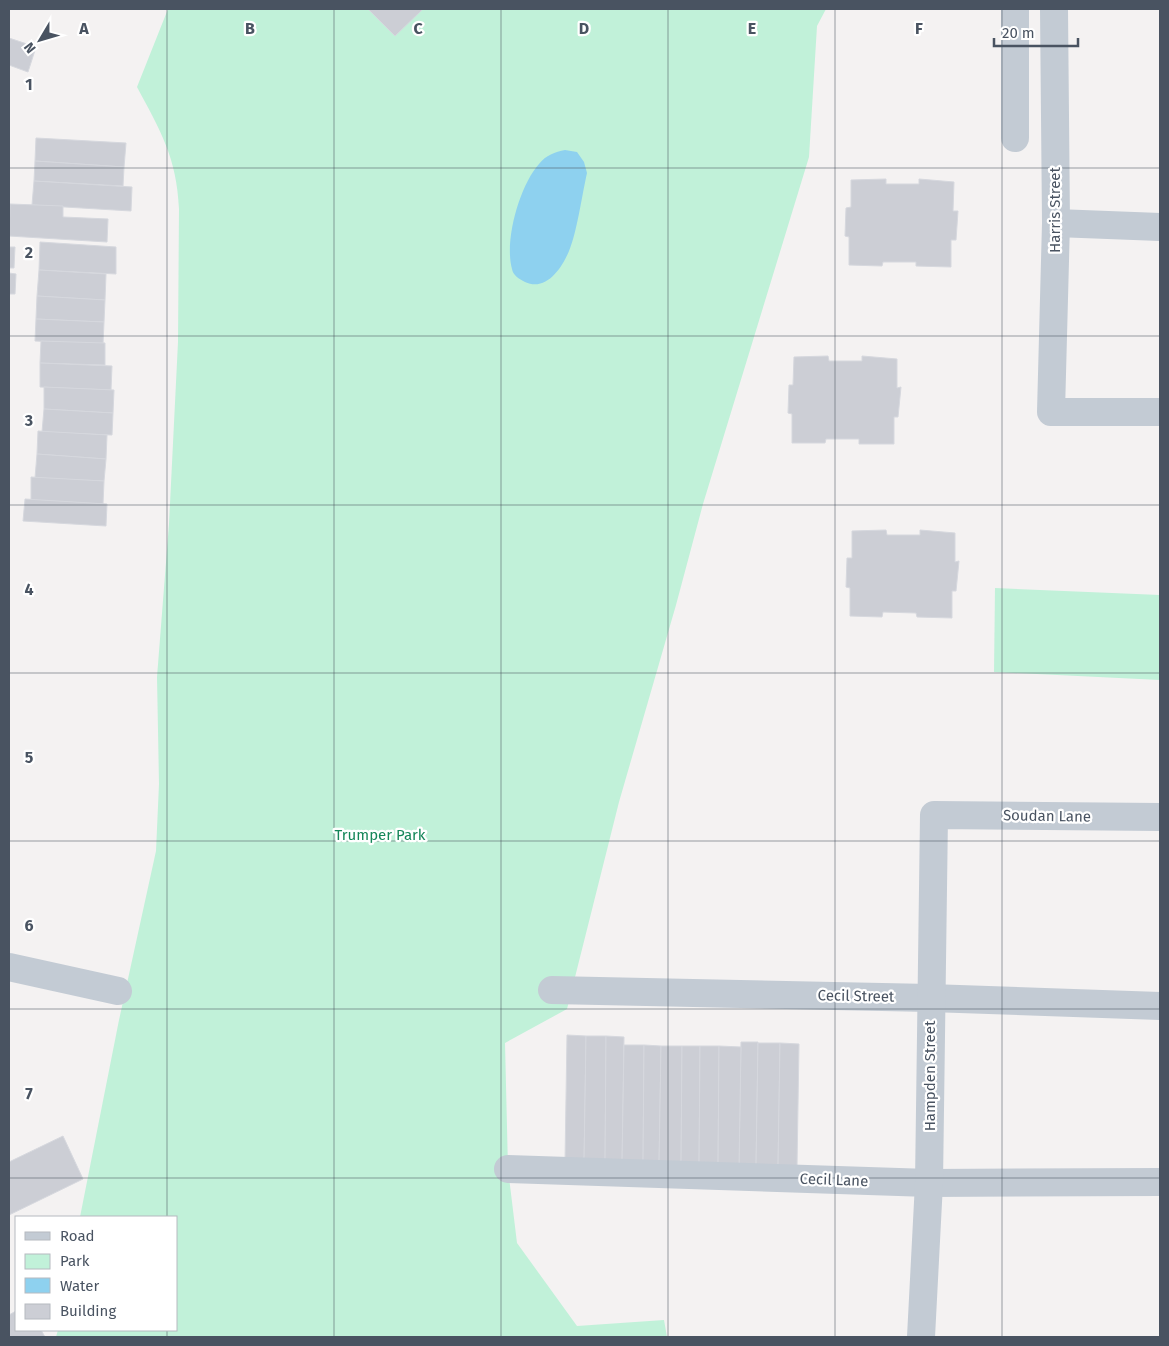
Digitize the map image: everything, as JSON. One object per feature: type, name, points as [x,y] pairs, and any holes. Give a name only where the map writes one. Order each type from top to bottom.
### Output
[{"type":"street","points":[[1015,9],[1015,138]]},
{"type":"street","name":"Harris Street","points":[[1054,9],[1056,223],[1052,412],[1160,412]]},
{"type":"street","points":[[1056,223],[1160,226]]},
{"type":"street","name":"Soudan Lane","points":[[934,815],[1160,817]]},
{"type":"street","name":"Hampden Street","points":[[921,1337],[929,1183],[930,998],[934,815]]},
{"type":"street","points":[[9,967],[118,991]]},
{"type":"street","name":"Cecil Street","points":[[552,990],[930,998],[1160,1006]]},
{"type":"street","name":"Cecil Lane","points":[[508,1169],[929,1183],[1160,1182]]},
{"type":"green space","name":"Trumper Park","points":[[168,9],[826,9],[817,26],[809,157],[703,504],[619,802],[567,1009],[505,1043],[508,1169],[517,1243],[577,1326],[664,1320],[667,1337],[56,1337],[58,1331],[178,1331],[178,1216],[80,1216],[119,1020],[156,851],[159,784],[157,677],[169,524],[178,342],[179,209],[178,191],[171,159],[160,131],[137,87]]},
{"type":"green space","points":[[995,588],[1160,595],[1160,680],[994,672]]},
{"type":"water","points":[[565,150],[577,152],[584,162],[587,173],[569,251],[558,271],[552,277],[540,284],[525,282],[514,273],[510,257],[510,243],[515,214],[526,185],[539,164],[551,154]]},
{"type":"building","points":[[368,9],[423,9],[395,36]]},
{"type":"building","points":[[9,38],[36,47],[28,72],[9,65]]},
{"type":"building","points":[[36,138],[126,143],[124,167],[35,161]]},
{"type":"building","points":[[35,161],[124,167],[123,186],[34,181]]},
{"type":"building","points":[[886,179],[886,184],[919,184],[919,179],[954,182],[953,211],[958,211],[956,240],[951,240],[951,267],[916,266],[916,262],[883,262],[882,266],[849,265],[849,237],[845,236],[846,208],[851,207],[851,180]]},
{"type":"building","points":[[34,181],[132,187],[131,211],[32,205]]},
{"type":"building","points":[[10,204],[63,206],[63,217],[108,219],[107,242],[9,236]]},
{"type":"building","points":[[40,242],[116,247],[116,274],[39,270]]},
{"type":"building","points":[[9,247],[15,247],[14,268],[9,268]]},
{"type":"building","points":[[39,270],[106,274],[105,300],[37,296]]},
{"type":"building","points":[[9,273],[16,274],[15,294],[9,294]]},
{"type":"building","points":[[37,296],[105,300],[104,322],[36,319]]},
{"type":"building","points":[[36,319],[104,322],[103,344],[35,341]]},
{"type":"building","points":[[41,341],[105,343],[105,365],[40,363]]},
{"type":"building","points":[[828,356],[829,361],[862,361],[862,356],[897,359],[897,388],[901,387],[898,417],[894,417],[894,444],[859,444],[859,439],[826,439],[825,443],[792,443],[792,414],[788,413],[789,385],[793,385],[794,357]]},
{"type":"building","points":[[40,363],[112,366],[111,390],[40,387]]},
{"type":"building","points":[[44,387],[114,390],[113,413],[44,409]]},
{"type":"building","points":[[44,409],[113,413],[112,435],[42,432]]},
{"type":"building","points":[[38,431],[107,435],[106,459],[37,454]]},
{"type":"building","points":[[37,454],[106,459],[104,481],[35,478]]},
{"type":"building","points":[[31,477],[104,481],[103,504],[31,500]]},
{"type":"building","points":[[25,499],[107,504],[106,526],[23,521]]},
{"type":"building","points":[[886,530],[887,535],[920,535],[920,530],[955,533],[955,562],[959,561],[956,591],[952,591],[952,618],[917,617],[916,613],[883,612],[882,617],[850,616],[850,588],[846,587],[847,558],[852,558],[852,531]]},
{"type":"building","points":[[567,1035],[586,1036],[584,1162],[565,1162]]},
{"type":"building","points":[[586,1036],[606,1036],[605,1163],[584,1162]]},
{"type":"building","points":[[606,1036],[624,1037],[622,1163],[605,1163]]},
{"type":"building","points":[[741,1042],[758,1042],[756,1166],[739,1165]]},
{"type":"building","points":[[758,1043],[780,1043],[778,1166],[756,1166]]},
{"type":"building","points":[[780,1043],[799,1044],[797,1166],[778,1166]]},
{"type":"building","points":[[624,1045],[644,1045],[643,1163],[622,1163]]},
{"type":"building","points":[[644,1045],[661,1046],[659,1164],[643,1163]]},
{"type":"building","points":[[661,1046],[682,1046],[681,1164],[659,1164]]},
{"type":"building","points":[[682,1046],[700,1046],[699,1164],[681,1164]]},
{"type":"building","points":[[700,1046],[719,1046],[718,1165],[699,1164]]},
{"type":"building","points":[[719,1046],[741,1047],[739,1165],[718,1165]]},
{"type":"building","points":[[63,1136],[83,1179],[9,1215],[9,1162]]},
{"type":"building","points":[[15,1312],[15,1331],[42,1331],[45,1337],[9,1337],[9,1315]]}]
